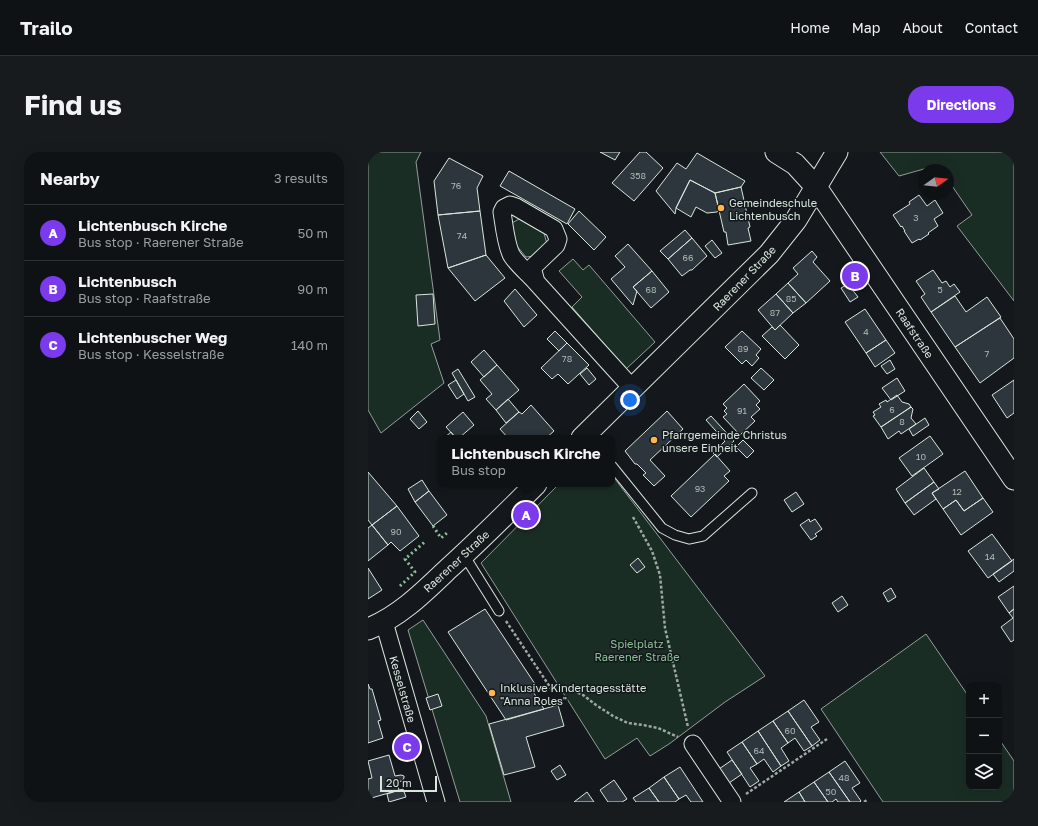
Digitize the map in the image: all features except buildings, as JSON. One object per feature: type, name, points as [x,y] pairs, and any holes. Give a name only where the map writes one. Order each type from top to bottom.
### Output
[{"type":"street","name":"Raafstraße","points":[[776,152],[795,164],[816,187],[1014,479]]},
{"type":"street","name":"Raerener Straße","points":[[588,435],[632,388],[769,254],[796,220],[837,152]]},
{"type":"street","points":[[536,282],[632,388]]},
{"type":"street","name":"Raerener Straße","points":[[374,623],[406,607],[432,585],[533,487]]},
{"type":"street","name":"Kesselstraße","points":[[374,623],[436,802]]},
{"type":"street","points":[[693,744],[736,800]]},
{"type":"lane","points":[[615,470],[662,528],[675,535],[689,539],[703,536],[752,493]]},
{"type":"lane","points":[[464,555],[499,611]]},
{"type":"path","points":[[637,497],[632,501],[631,511],[638,528],[652,552],[660,575],[665,628],[693,744]]},
{"type":"path","points":[[499,611],[552,690],[564,687],[583,695],[596,706],[628,723],[643,724],[658,728],[693,744]]},
{"type":"path","points":[[736,800],[827,739]]},
{"type":"path","points":[[864,802],[868,800]]},
{"type":"green space","points":[[368,152],[421,152],[416,162],[440,340],[431,344],[444,383],[381,433],[368,410]]},
{"type":"green space","points":[[880,152],[1014,152],[1014,301],[957,226],[972,215],[954,189],[954,164],[918,164],[918,171],[899,176]]},
{"type":"green space","points":[[519,219],[544,233],[547,244],[534,256],[526,257],[516,245],[512,223]]},
{"type":"green space","points":[[573,259],[583,270],[589,265],[655,342],[626,369],[572,307],[582,297],[559,271]]},
{"type":"green space","name":"Spielplatz Raerener Straße","points":[[615,479],[765,676],[725,702],[669,744],[650,756],[637,738],[605,759],[481,563],[556,487],[615,487]]},
{"type":"green space","points":[[423,620],[486,716],[511,802],[460,802],[408,630]]},
{"type":"green space","points":[[926,634],[966,693],[966,790],[1002,790],[1002,743],[1014,761],[1014,802],[883,802],[821,709]]},
{"type":"hedge","points":[[433,526],[441,538],[447,533]]},
{"type":"hedge","points":[[400,586],[415,572],[405,559],[426,541]]},
{"type":"place","name":"Gemeindeschule Lichtenbusch","points":[[721,208]]},
{"type":"place","name":"Lichtenbusch","points":[[855,276]]},
{"type":"place","name":"Pfarrgemeinde Christus unsere Einheit","points":[[654,440]]},
{"type":"place","name":"Lichtenbusch Kirche","points":[[526,515]]},
{"type":"place","name":"Inklusive Kindertagesstätte \"Anna Roles\"","points":[[492,693]]},
{"type":"place","name":"Lichtenbuscher Weg","points":[[407,747]]}]
